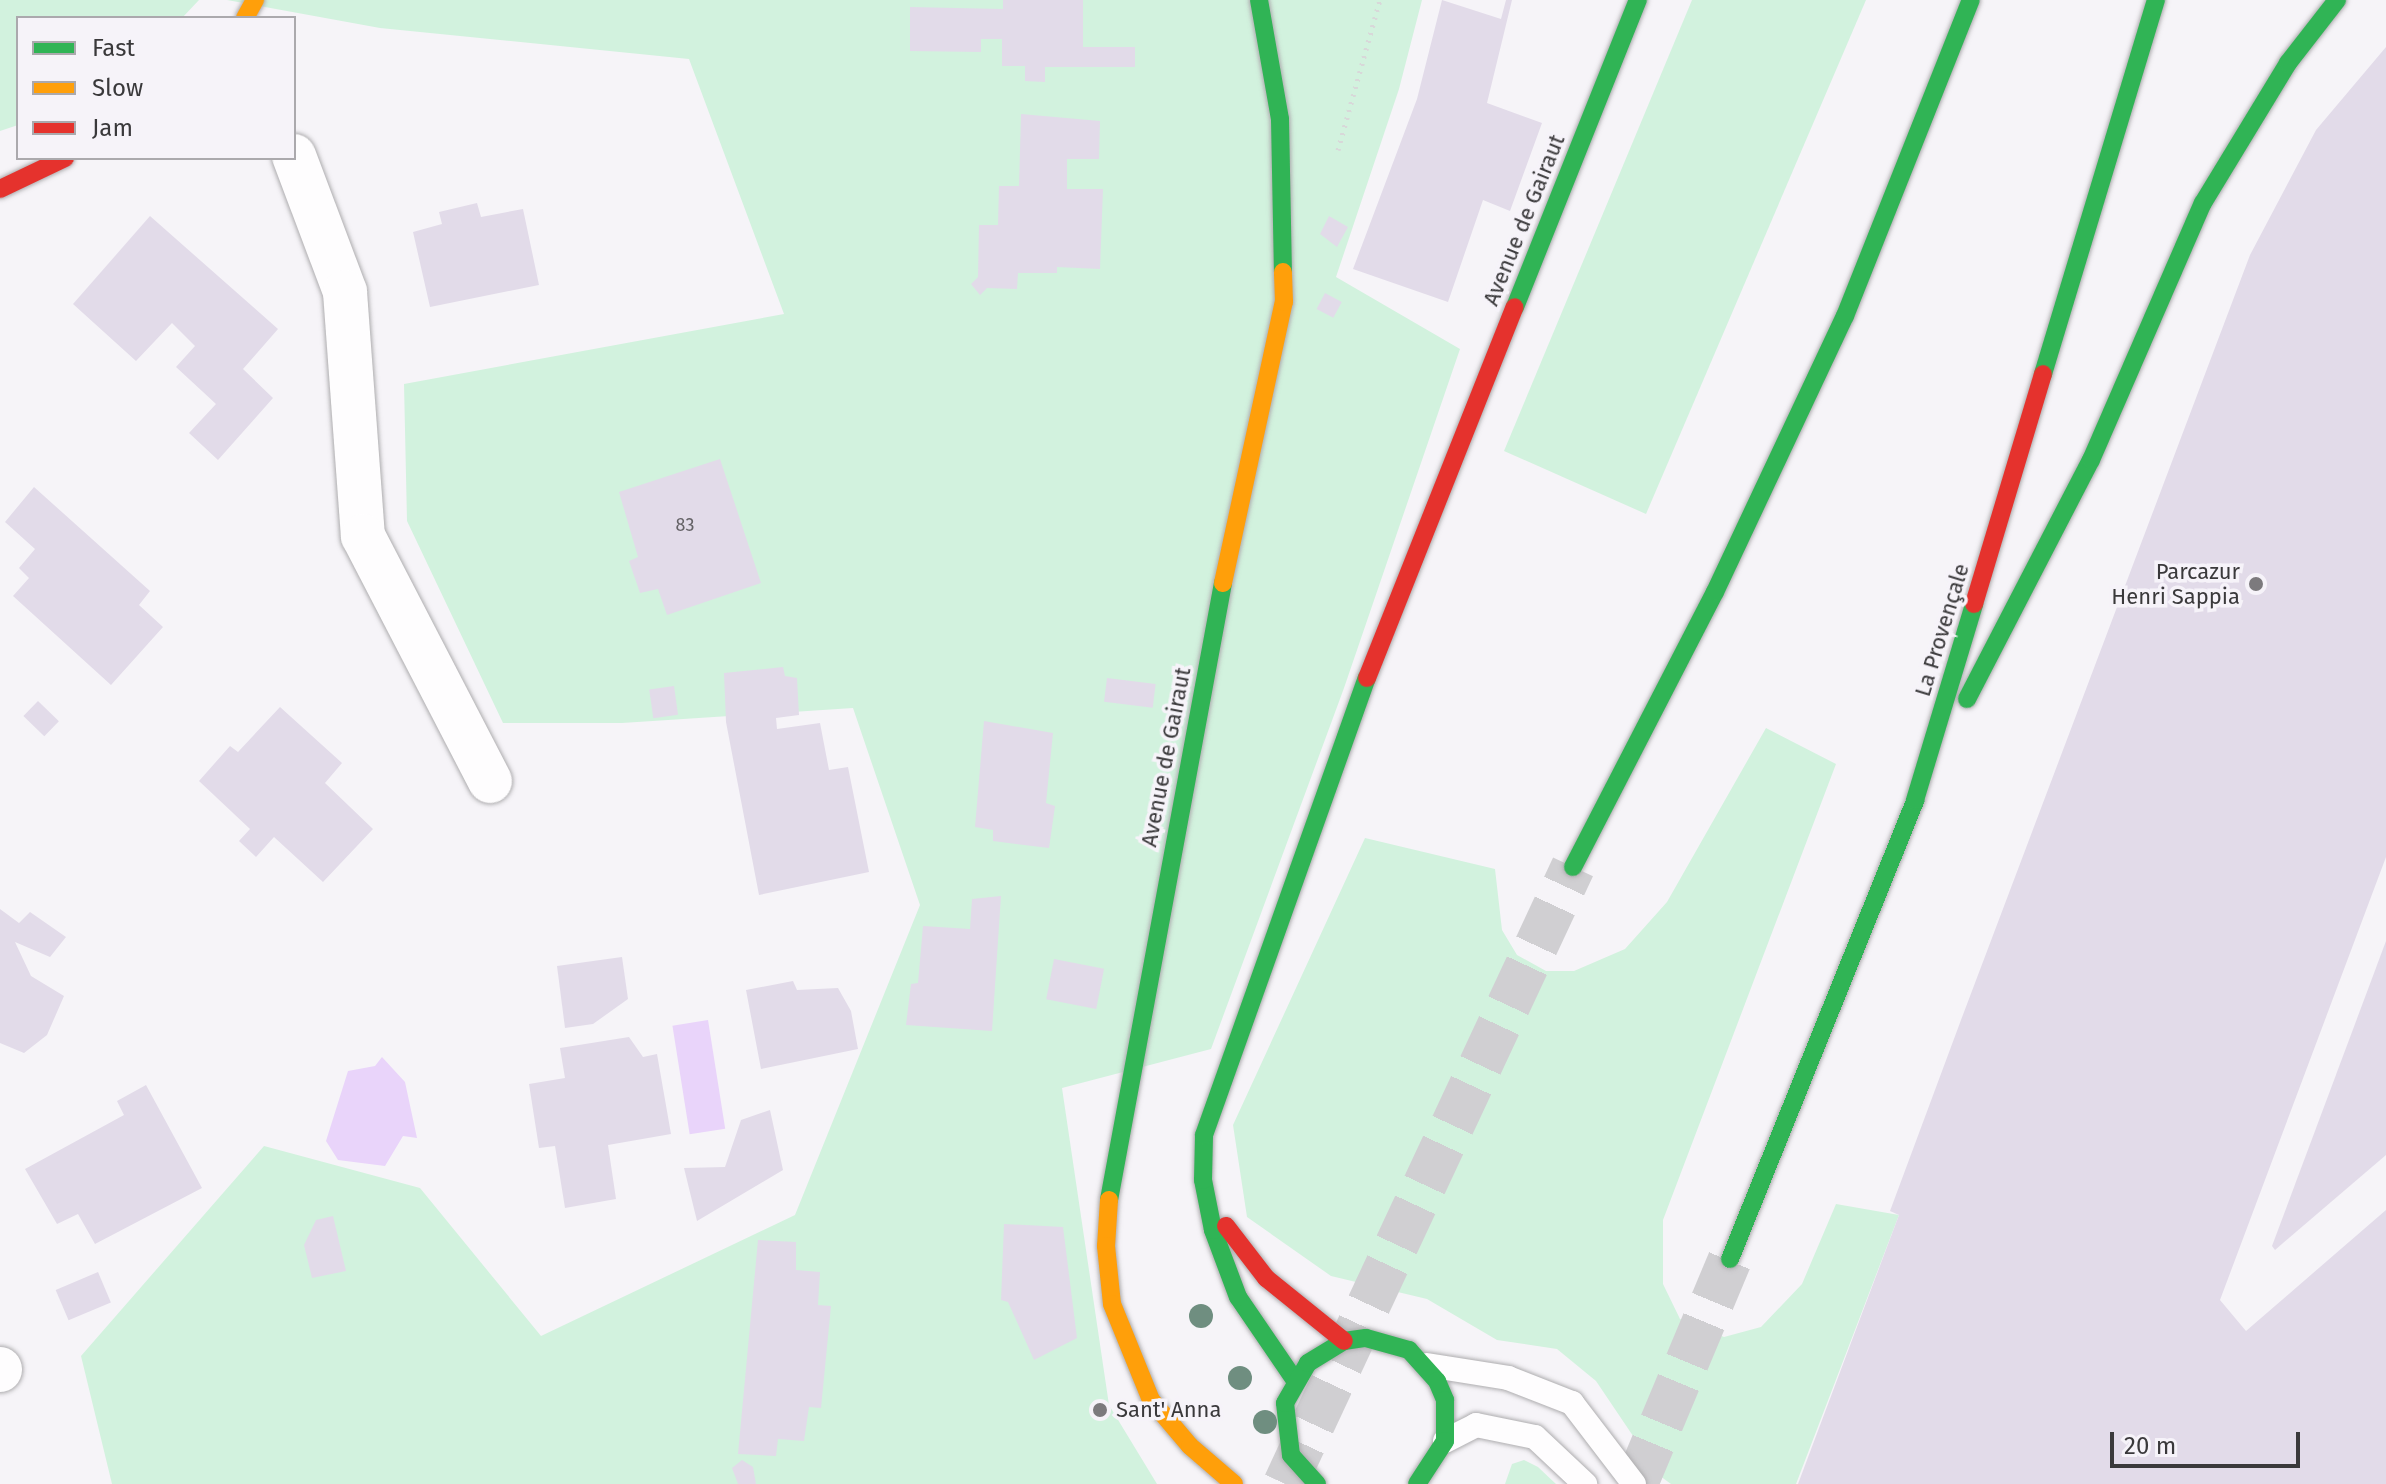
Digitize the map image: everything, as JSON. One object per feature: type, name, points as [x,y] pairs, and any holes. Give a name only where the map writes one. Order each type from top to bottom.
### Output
[{"type":"main road","name":"Avenue de Gairaut","points":[[1234,1484],[1190,1446],[1151,1400],[1112,1304],[1106,1246],[1109,1191],[1221,593],[1284,302],[1280,119],[1259,0]]},
{"type":"main road","name":"Avenue de Gairaut","points":[[1294,1379],[1238,1297],[1213,1230],[1203,1180],[1208,1120],[1345,733],[1638,0]]},
{"type":"main road","points":[[1573,867],[1715,592],[1845,316],[1971,0]]},
{"type":"main road","name":"La Provençale","points":[[1730,1259],[1915,800],[2156,0]]},
{"type":"main road","points":[[1915,800],[2091,460],[2203,203],[2280,74],[2337,0]]},
{"type":"main road","points":[[0,189],[61,160]]},
{"type":"main road","name":"Avenue de Gairaut","points":[[1203,1180],[1224,1225],[1266,1278],[1344,1341]]},
{"type":"main road","points":[[1312,1480],[1291,1455],[1284,1429],[1285,1403],[1294,1379],[1324,1349],[1344,1341],[1388,1342],[1425,1365],[1445,1400],[1435,1469]]},
{"type":"main road","points":[[1283,1484],[1312,1480]]},
{"type":"street","points":[[296,160],[345,292],[363,536],[490,781]]},
{"type":"lane","points":[[1425,1365],[1508,1378],[1572,1403],[1634,1484]]},
{"type":"lane","points":[[1435,1469],[1476,1425],[1535,1437],[1585,1484]]},
{"type":"path","points":[[1335,155],[1380,0]]},
{"type":"green space","points":[[0,0],[199,0],[184,16],[16,16],[16,126],[0,131]]},
{"type":"green space","points":[[227,0],[1422,0],[1399,89],[1336,277],[1460,349],[1344,688],[1211,1049],[1062,1088],[1109,1405],[1157,1484],[112,1484],[81,1356],[264,1146],[420,1188],[541,1336],[795,1215],[920,905],[853,708],[622,723],[503,723],[407,521],[404,384],[784,314],[689,59],[380,28]]},
{"type":"green space","points":[[1692,0],[1866,0],[1646,514],[1504,451]]},
{"type":"green space","points":[[1766,728],[1836,764],[1663,1220],[1663,1284],[1680,1319],[1724,1337],[1761,1327],[1802,1284],[1836,1204],[1899,1215],[1796,1484],[1671,1484],[1660,1476],[1596,1381],[1557,1349],[1497,1340],[1427,1299],[1331,1276],[1247,1217],[1233,1125],[1365,838],[1495,869],[1502,930],[1517,955],[1546,971],[1574,971],[1625,949],[1667,902]]},
{"type":"green space","points":[[1524,1460],[1538,1467],[1556,1484],[1505,1484],[1512,1464]]},
{"type":"shaded area","points":[[708,1020],[725,1129],[690,1134],[672,1026]]},
{"type":"shaded area","points":[[382,1057],[405,1082],[417,1138],[403,1136],[385,1166],[338,1160],[326,1141],[348,1071],[375,1066]]},
{"type":"building","points":[[1003,0],[1083,0],[1083,47],[1135,47],[1135,67],[1045,67],[1045,82],[1025,81],[1025,66],[1002,66],[1002,39],[981,39],[981,52],[910,51],[910,7],[1003,9]]},
{"type":"building","points":[[1442,0],[1501,19],[1506,0],[1512,0],[1487,103],[1542,123],[1510,211],[1483,200],[1448,302],[1353,269],[1417,99]]},
{"type":"building","name":"Parcazur Henri Sappia","points":[[2386,47],[2386,857],[2220,1300],[2246,1331],[2386,1210],[2386,1484],[1798,1484],[1899,1215],[1890,1211],[2250,255],[2316,130]]},
{"type":"building","points":[[1021,114],[1100,121],[1099,159],[1067,159],[1067,189],[1103,189],[1100,269],[1057,267],[1057,273],[1018,273],[1017,289],[987,288],[980,295],[971,284],[978,277],[979,225],[998,225],[999,186],[1019,186]]},
{"type":"building","points":[[477,203],[481,217],[523,209],[539,285],[430,307],[413,232],[442,224],[439,212]]},
{"type":"building","points":[[150,216],[278,329],[243,369],[273,398],[218,460],[189,433],[216,404],[176,367],[195,346],[172,323],[136,361],[73,304]]},
{"type":"building","points":[[1329,216],[1348,227],[1337,247],[1320,234]]},
{"type":"building","points":[[1325,293],[1342,302],[1333,318],[1317,309]]},
{"type":"building","points":[[720,459],[761,583],[667,615],[658,589],[640,593],[629,561],[638,557],[619,492]]},
{"type":"building","points":[[34,487],[150,591],[139,605],[163,627],[111,685],[13,596],[29,578],[19,568],[35,549],[5,522]]},
{"type":"building","points":[[783,667],[785,676],[797,678],[799,715],[776,718],[777,729],[820,723],[829,770],[848,767],[869,872],[759,895],[726,722],[724,673]]},
{"type":"building","points":[[1107,678],[1156,684],[1153,708],[1104,702]]},
{"type":"building","points":[[674,686],[678,715],[653,718],[649,689]]},
{"type":"building","points":[[38,701],[59,721],[44,736],[23,716]]},
{"type":"building","points":[[280,707],[342,763],[325,783],[373,829],[323,882],[274,837],[256,857],[239,841],[250,829],[199,781],[230,746],[238,752]]},
{"type":"building","points":[[984,721],[1053,733],[1046,803],[1055,806],[1049,848],[993,841],[993,830],[975,827]]},
{"type":"building","points":[[1001,896],[992,1031],[906,1025],[911,984],[918,983],[923,926],[970,929],[972,899]]},
{"type":"building","points":[[0,909],[19,923],[30,912],[66,937],[50,957],[15,942],[31,976],[64,996],[47,1035],[24,1053],[0,1043]]},
{"type":"building","points":[[2386,941],[2386,1155],[2275,1250],[2272,1246]]},
{"type":"building","points":[[622,957],[628,999],[593,1024],[565,1028],[557,966]]},
{"type":"building","points":[[1054,959],[1104,969],[1096,1009],[1046,999]]},
{"type":"building","points":[[793,981],[797,990],[838,988],[851,1011],[858,1049],[761,1069],[746,990]]},
{"type":"building","points":[[629,1037],[643,1057],[657,1054],[671,1134],[608,1145],[616,1199],[565,1208],[555,1146],[539,1148],[529,1084],[565,1078],[560,1048]]},
{"type":"building","points":[[146,1085],[202,1188],[95,1244],[78,1214],[57,1224],[25,1169],[124,1115],[117,1101]]},
{"type":"building","points":[[770,1110],[783,1170],[697,1221],[684,1168],[725,1167],[741,1120]]},
{"type":"building","points":[[333,1216],[346,1271],[312,1278],[304,1245],[316,1220]]},
{"type":"building","points":[[1004,1224],[1063,1227],[1077,1338],[1034,1360],[1008,1302],[1001,1300]]},
{"type":"building","points":[[758,1240],[796,1242],[796,1270],[820,1272],[818,1305],[831,1306],[821,1408],[809,1407],[804,1441],[778,1439],[776,1456],[738,1454]]},
{"type":"building","points":[[98,1272],[111,1302],[69,1320],[56,1290]]},
{"type":"building","points":[[742,1460],[753,1467],[756,1484],[738,1484],[732,1468]]},
{"type":"tunnel","points":[[1285,1484],[1573,867]]},
{"type":"tunnel","points":[[1636,1484],[1730,1259]]},
{"type":"traffic: fast","points":[[1259,0],[1280,119],[1283,272]]},
{"type":"traffic: fast","points":[[1515,307],[1638,0]]},
{"type":"traffic: fast","points":[[1573,867],[1715,592],[1845,316],[1971,0]]},
{"type":"traffic: fast","points":[[2043,374],[2156,0]]},
{"type":"traffic: fast","points":[[1967,699],[2091,460],[2203,203],[2288,63],[2337,0]]},
{"type":"traffic: fast","points":[[1109,1200],[1223,583]]},
{"type":"traffic: fast","points":[[1730,1259],[1915,800],[1974,604]]},
{"type":"traffic: fast","points":[[1294,1379],[1238,1297],[1213,1230],[1203,1180],[1204,1135],[1367,678]]},
{"type":"traffic: fast","points":[[1317,1484],[1291,1455],[1285,1403],[1308,1363],[1344,1341],[1366,1338],[1409,1350],[1437,1381],[1445,1400],[1445,1441],[1417,1484]]},
{"type":"traffic: slow","points":[[246,16],[255,0]]},
{"type":"traffic: slow","points":[[1223,583],[1284,302],[1283,272]]},
{"type":"traffic: slow","points":[[1109,1200],[1106,1246],[1112,1304],[1151,1400],[1190,1446],[1234,1484]]},
{"type":"traffic: jam","points":[[0,189],[61,160]]},
{"type":"traffic: jam","points":[[1367,678],[1515,307]]},
{"type":"traffic: jam","points":[[1974,604],[2043,374]]},
{"type":"traffic: jam","points":[[1226,1226],[1266,1278],[1344,1341]]},
{"type":"place","name":"Parcazur Henri Sappia","points":[[2256,584]]},
{"type":"place","name":"Sant' Anna","points":[[1100,1410]]}]
